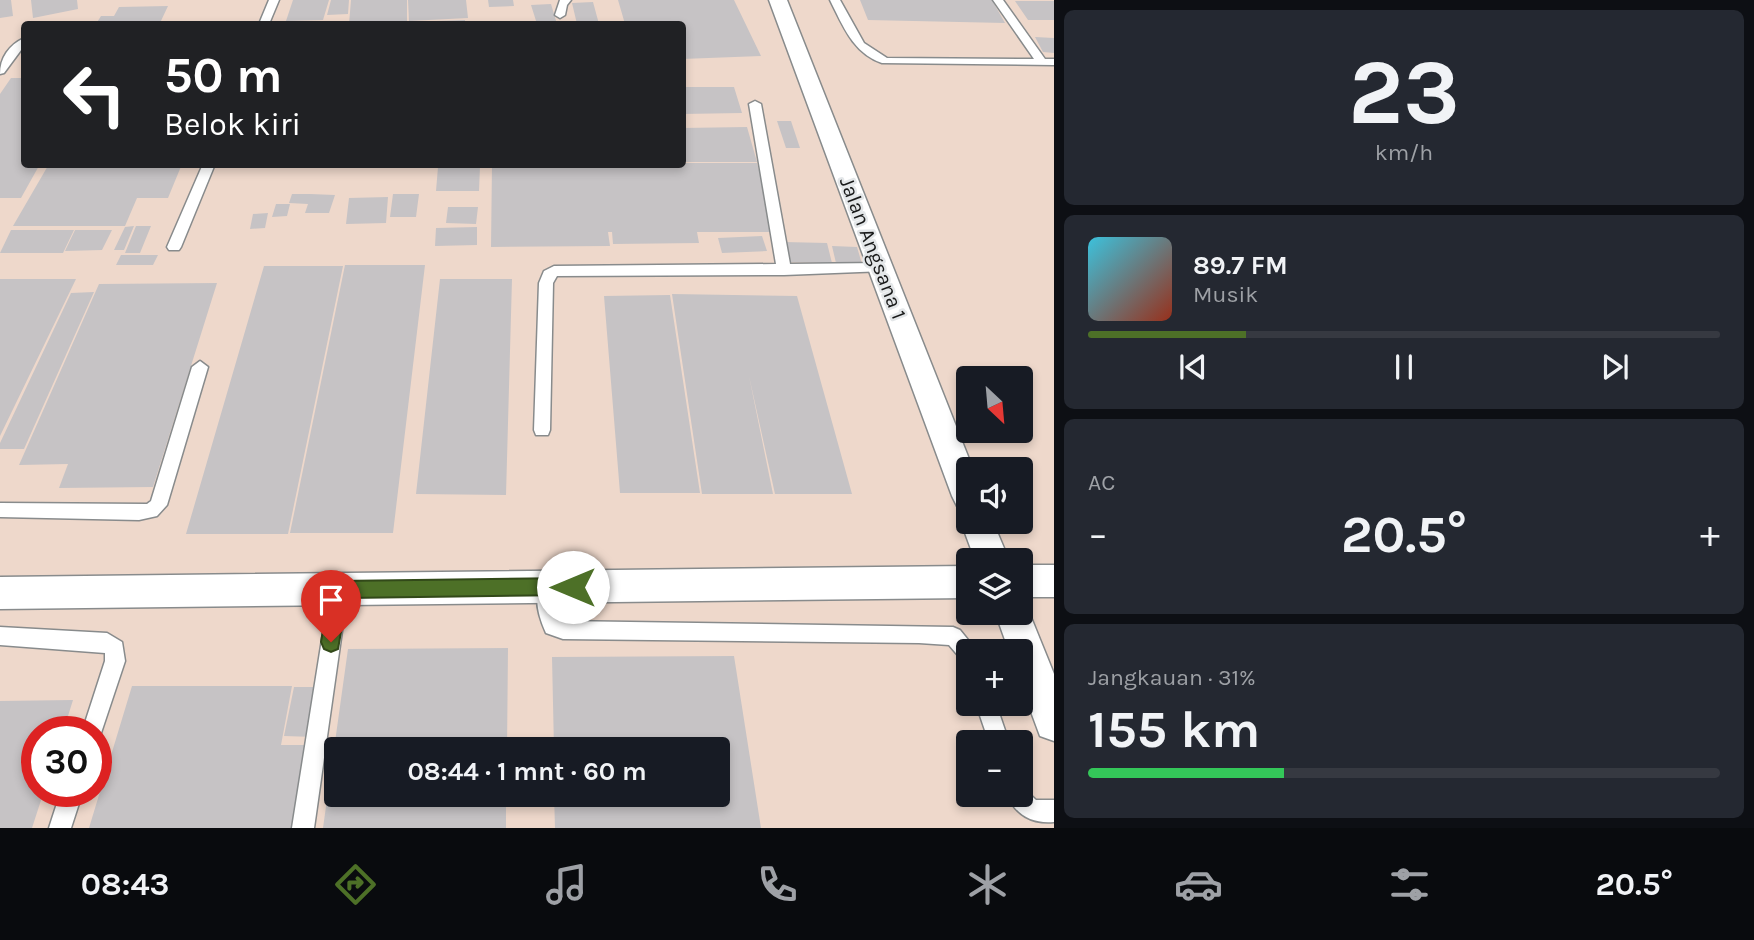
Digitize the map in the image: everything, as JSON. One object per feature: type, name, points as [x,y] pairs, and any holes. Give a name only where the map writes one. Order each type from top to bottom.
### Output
[{"type":"street","name":"Jalan Angsana 1","points":[[778,0],[956,465]]},
{"type":"street","points":[[1033,581],[1054,581]]},
{"type":"street","points":[[0,593],[956,582]]},
{"type":"street","points":[[1017,625],[1054,722]]},
{"type":"lane","points":[[265,21],[274,0]]},
{"type":"lane","points":[[559,15],[566,0]]},
{"type":"lane","points":[[835,0],[852,34],[876,58],[1048,62]]},
{"type":"lane","points":[[998,0],[1048,62]]},
{"type":"lane","points":[[0,71],[21,43]]},
{"type":"lane","points":[[755,104],[784,270]]},
{"type":"lane","points":[[174,247],[207,168]]},
{"type":"lane","points":[[542,430],[548,274],[569,269],[880,268]]},
{"type":"lane","points":[[0,510],[139,513],[155,508],[200,367]]},
{"type":"lane","points":[[547,587],[548,617],[553,627],[563,630],[919,634],[953,636],[956,639]]},
{"type":"lane","points":[[303,828],[339,589]]},
{"type":"lane","points":[[0,636],[107,642],[115,649],[115,661],[97,716]]},
{"type":"lane","points":[[60,828],[67,807]]},
{"type":"lane","points":[[1027,807],[1042,812],[1054,811]]},
{"type":"shaded area","points":[[0,0],[1054,0],[1054,828],[0,828]]},
{"type":"building","points":[[0,0],[11,0],[13,16],[0,18]]},
{"type":"building","points":[[31,0],[77,0],[78,9],[33,18]]},
{"type":"building","points":[[293,0],[329,0],[323,20],[286,21]]},
{"type":"building","points":[[331,0],[349,0],[348,14],[327,15]]},
{"type":"building","points":[[351,0],[407,0],[407,21],[349,21]]},
{"type":"building","points":[[408,0],[466,0],[468,18],[409,21]]},
{"type":"building","points":[[488,0],[513,0],[514,6],[489,7]]},
{"type":"building","points":[[618,0],[734,0],[761,56],[686,59],[686,21],[624,21]]},
{"type":"building","points":[[860,0],[992,0],[1005,23],[868,20]]},
{"type":"building","points":[[1015,1],[1054,1],[1054,20],[1028,20]]},
{"type":"building","points":[[593,2],[598,21],[576,21],[572,3]]},
{"type":"building","points":[[551,4],[556,21],[536,21],[531,5]]},
{"type":"building","points":[[168,6],[161,21],[98,21],[101,16],[114,16],[119,7]]},
{"type":"building","points":[[1035,37],[1054,38],[1054,53],[1043,52]]},
{"type":"building","points":[[11,78],[21,78],[21,168],[38,168],[21,198],[0,198],[0,94]]},
{"type":"building","points":[[686,87],[734,87],[742,113],[686,114]]},
{"type":"building","points":[[777,121],[791,121],[800,148],[786,148]]},
{"type":"building","points":[[747,127],[757,162],[686,162],[686,128]]},
{"type":"building","points":[[686,163],[757,163],[776,232],[697,232],[699,243],[613,244],[612,232],[608,232],[610,246],[491,247],[492,168],[686,168]]},
{"type":"building","points":[[47,168],[180,168],[168,198],[137,198],[125,226],[13,226]]},
{"type":"building","points":[[438,168],[480,168],[479,191],[436,191]]},
{"type":"building","points":[[292,194],[335,195],[329,213],[305,213],[308,204],[289,203]]},
{"type":"building","points":[[393,194],[419,194],[416,217],[390,217]]},
{"type":"building","points":[[388,197],[386,223],[346,224],[349,198]]},
{"type":"building","points":[[276,204],[290,204],[287,216],[272,217]]},
{"type":"building","points":[[448,207],[478,207],[476,224],[446,223]]},
{"type":"building","points":[[268,213],[265,228],[250,229],[253,214]]},
{"type":"building","points":[[134,226],[124,250],[114,250],[125,227]]},
{"type":"building","points":[[136,226],[151,226],[140,253],[125,253]]},
{"type":"building","points":[[477,227],[477,245],[435,246],[436,228]]},
{"type":"building","points":[[11,230],[74,230],[63,253],[0,253]]},
{"type":"building","points":[[75,230],[112,230],[102,250],[65,251]]},
{"type":"building","points":[[762,236],[767,251],[722,253],[718,238]]},
{"type":"building","points":[[784,242],[827,243],[832,263],[788,262]]},
{"type":"building","points":[[832,246],[857,247],[862,264],[836,263]]},
{"type":"building","points":[[121,255],[158,255],[153,265],[116,265]]},
{"type":"building","points":[[345,265],[425,265],[393,533],[290,533]]},
{"type":"building","points":[[264,266],[343,266],[288,534],[186,534]]},
{"type":"building","points":[[0,279],[76,279],[0,436]]},
{"type":"building","points":[[440,279],[512,279],[506,495],[416,494]]},
{"type":"building","points":[[217,283],[153,487],[59,488],[68,464],[19,465],[99,284]]},
{"type":"building","points":[[94,292],[24,449],[0,449],[0,443],[71,293]]},
{"type":"building","points":[[672,294],[797,296],[852,494],[775,494],[749,376],[773,494],[702,494]]},
{"type":"building","points":[[670,295],[700,493],[620,493],[604,296]]},
{"type":"building","points":[[508,648],[507,737],[336,737],[348,649]]},
{"type":"building","points":[[734,656],[761,828],[555,828],[554,807],[730,807],[730,737],[554,737],[552,657]]},
{"type":"building","points":[[132,686],[292,686],[281,745],[306,745],[292,828],[89,828],[95,807],[112,807],[112,752]]},
{"type":"building","points":[[294,687],[323,687],[314,737],[284,736]]},
{"type":"building","points":[[73,700],[68,716],[21,716],[21,807],[39,807],[32,828],[0,828],[0,701]]},
{"type":"building","points":[[326,807],[506,807],[506,828],[323,828]]},
{"type":"route","points":[[331,642],[339,589],[573,587]]}]
